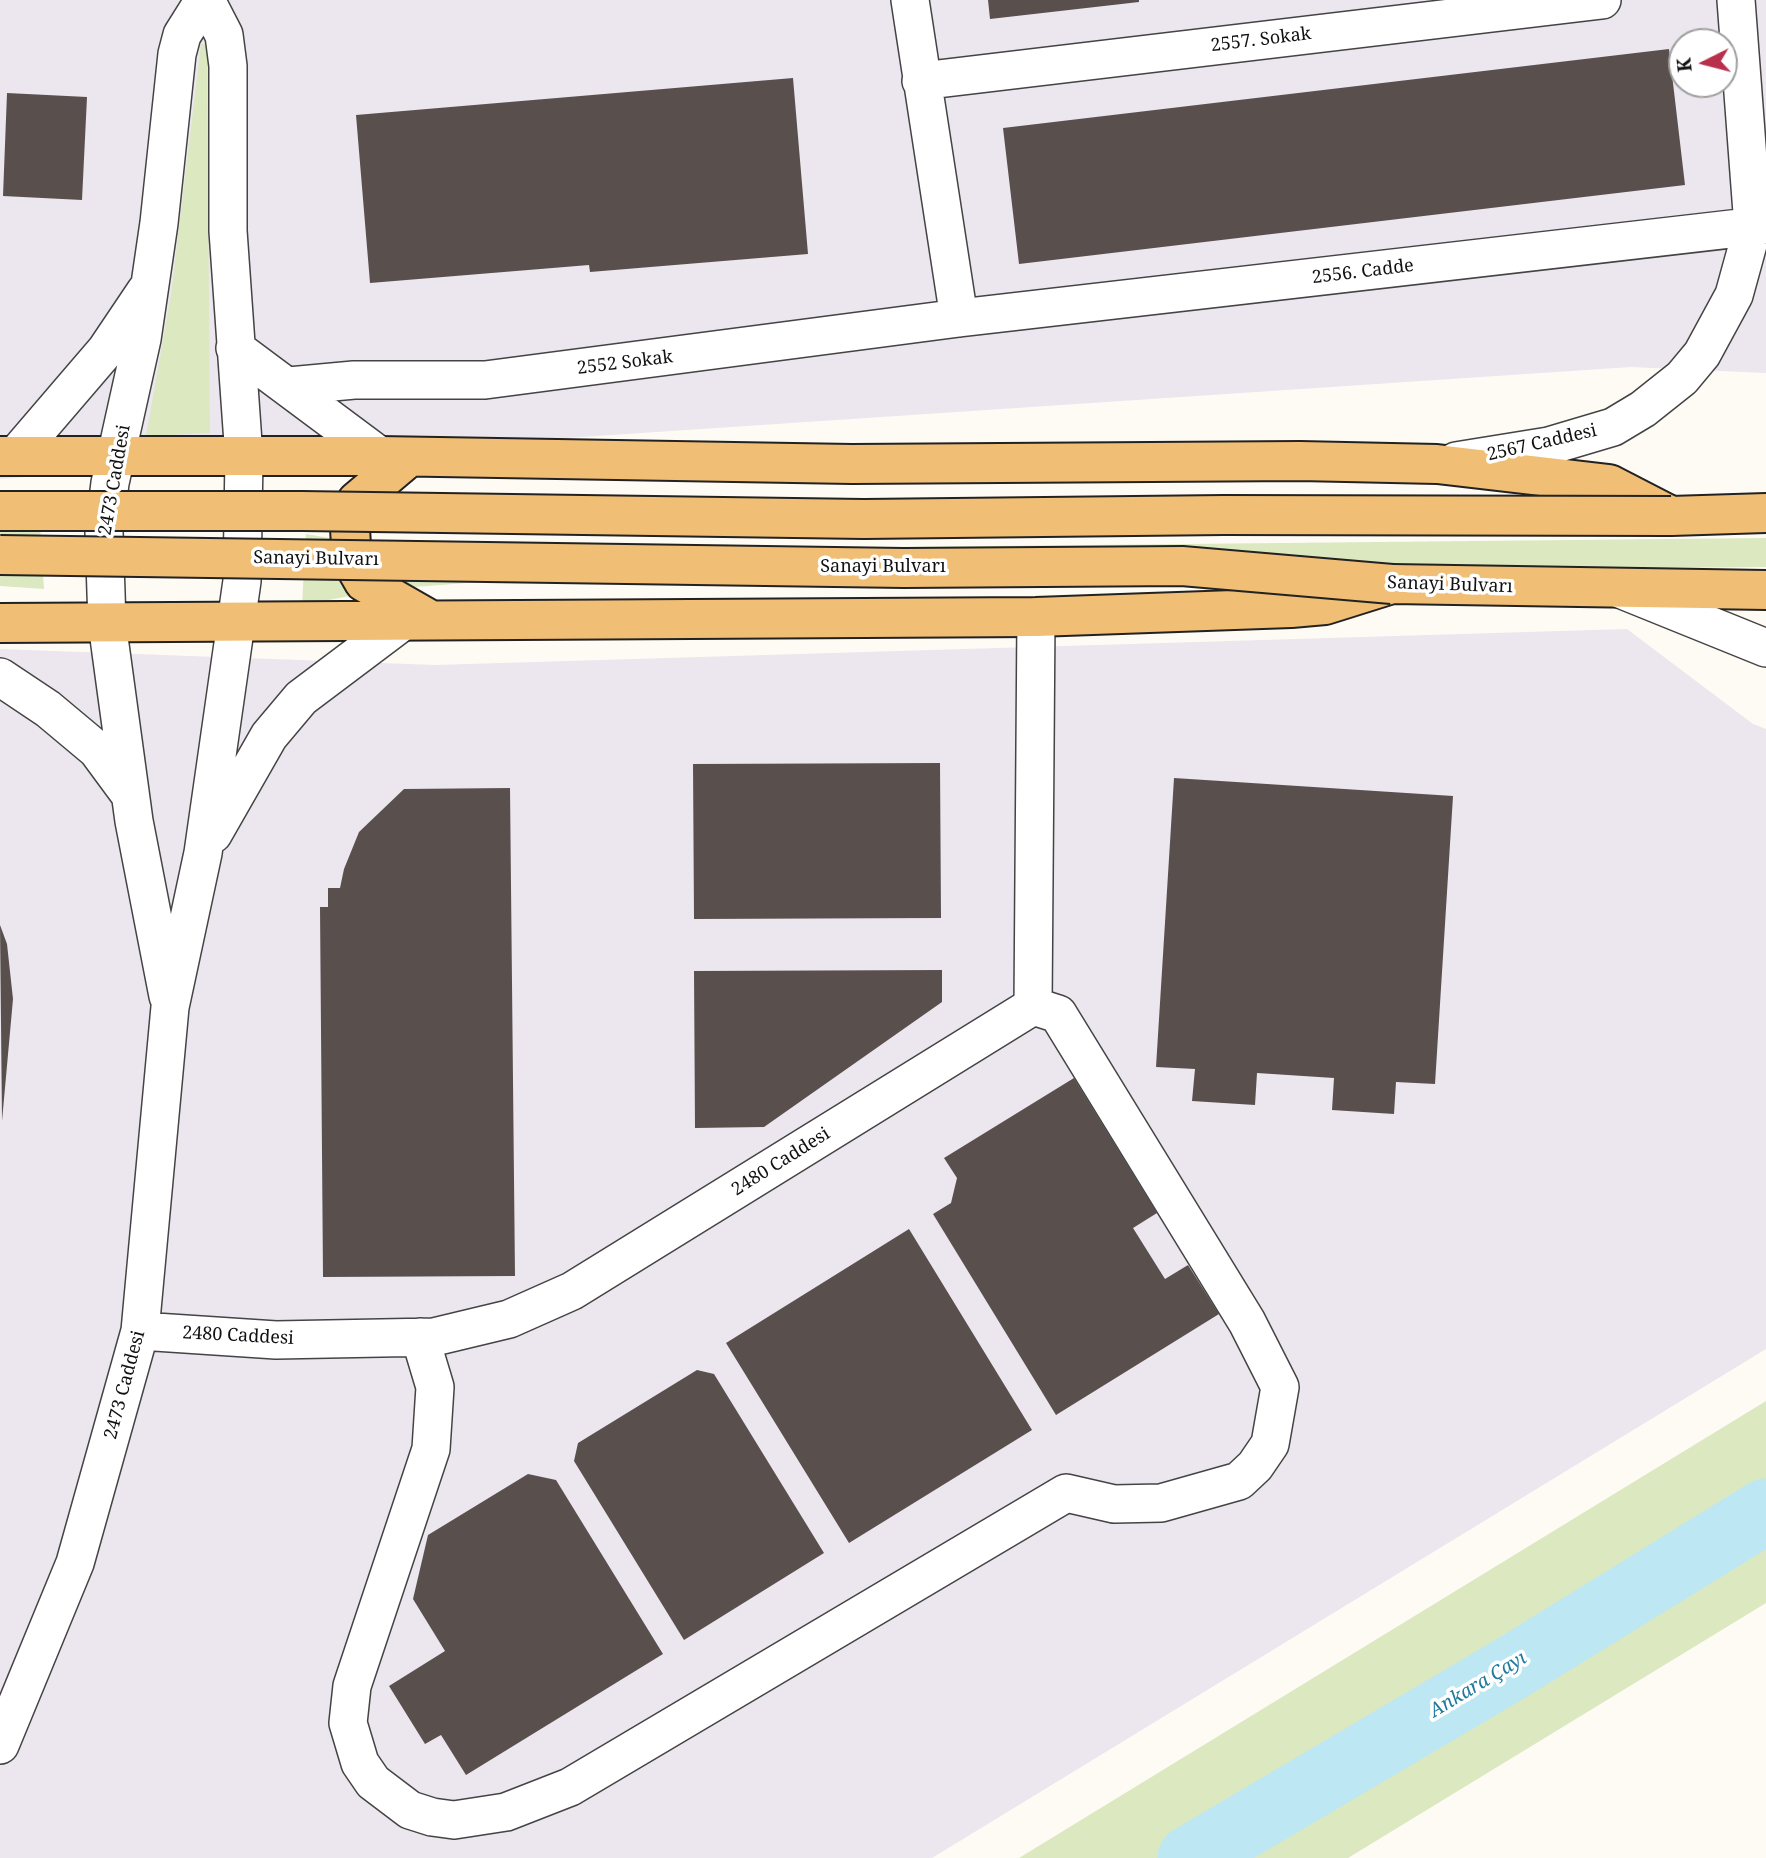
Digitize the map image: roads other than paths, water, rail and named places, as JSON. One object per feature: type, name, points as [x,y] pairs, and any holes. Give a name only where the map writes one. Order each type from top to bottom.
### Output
[{"type":"main road","points":[[8,455],[395,457],[852,464],[1300,461],[1437,464],[1609,484],[1671,516]]},
{"type":"main road","points":[[395,457],[357,501],[350,527],[351,546],[356,568],[364,582],[417,619]]},
{"type":"main road","points":[[0,511],[302,511],[864,519],[1224,515],[1671,516],[1766,513]]},
{"type":"main road","name":"Sanayi Bulvarı","points":[[0,555],[904,568],[1182,566],[1392,584],[1766,590]]},
{"type":"main road","points":[[0,623],[1036,617],[1325,605],[1392,584]]},
{"type":"street","name":"2473 Caddesi","points":[[0,1745],[75,1563],[141,1331],[170,1007],[203,853],[236,621],[244,532],[244,457],[228,230],[228,66],[224,35],[205,0],[182,35],[177,54],[142,339],[104,532],[107,623],[131,798],[170,1007]]},
{"type":"street","points":[[910,0],[959,318]]},
{"type":"street","name":"2557. Sokak","points":[[921,81],[1602,0]]},
{"type":"street","name":"2567 Caddesi","points":[[1437,464],[1549,446],[1613,427],[1643,409],[1682,378],[1708,344],[1762,236],[1736,0]]},
{"type":"street","name":"2556. Cadde","points":[[959,318],[1762,236]]},
{"type":"street","points":[[8,455],[100,358],[150,286]]},
{"type":"street","name":"2552 Sokak","points":[[289,386],[354,380],[485,380],[959,318]]},
{"type":"street","points":[[235,348],[289,386],[331,421],[395,457]]},
{"type":"street","points":[[1619,589],[1766,648]]},
{"type":"street","points":[[420,1337],[435,1387],[431,1448],[352,1686],[348,1723],[360,1763],[373,1782],[410,1810],[432,1817],[454,1820],[506,1812],[570,1787],[1066,1493],[1114,1504],[1161,1503],[1239,1481],[1255,1466],[1270,1444],[1280,1387],[1247,1322],[1058,1014],[1033,1006],[1036,617]]},
{"type":"street","points":[[203,853],[269,736],[301,698],[417,619]]},
{"type":"street","points":[[0,677],[48,709],[97,750],[131,798]]},
{"type":"street","name":"2480 Caddesi","points":[[141,1331],[276,1340],[434,1337],[509,1319],[572,1291],[1033,1006]]},
{"type":"waterway","name":"Ankara Çayı","points":[[1190,1858],[1510,1669],[1766,1511]]}]
